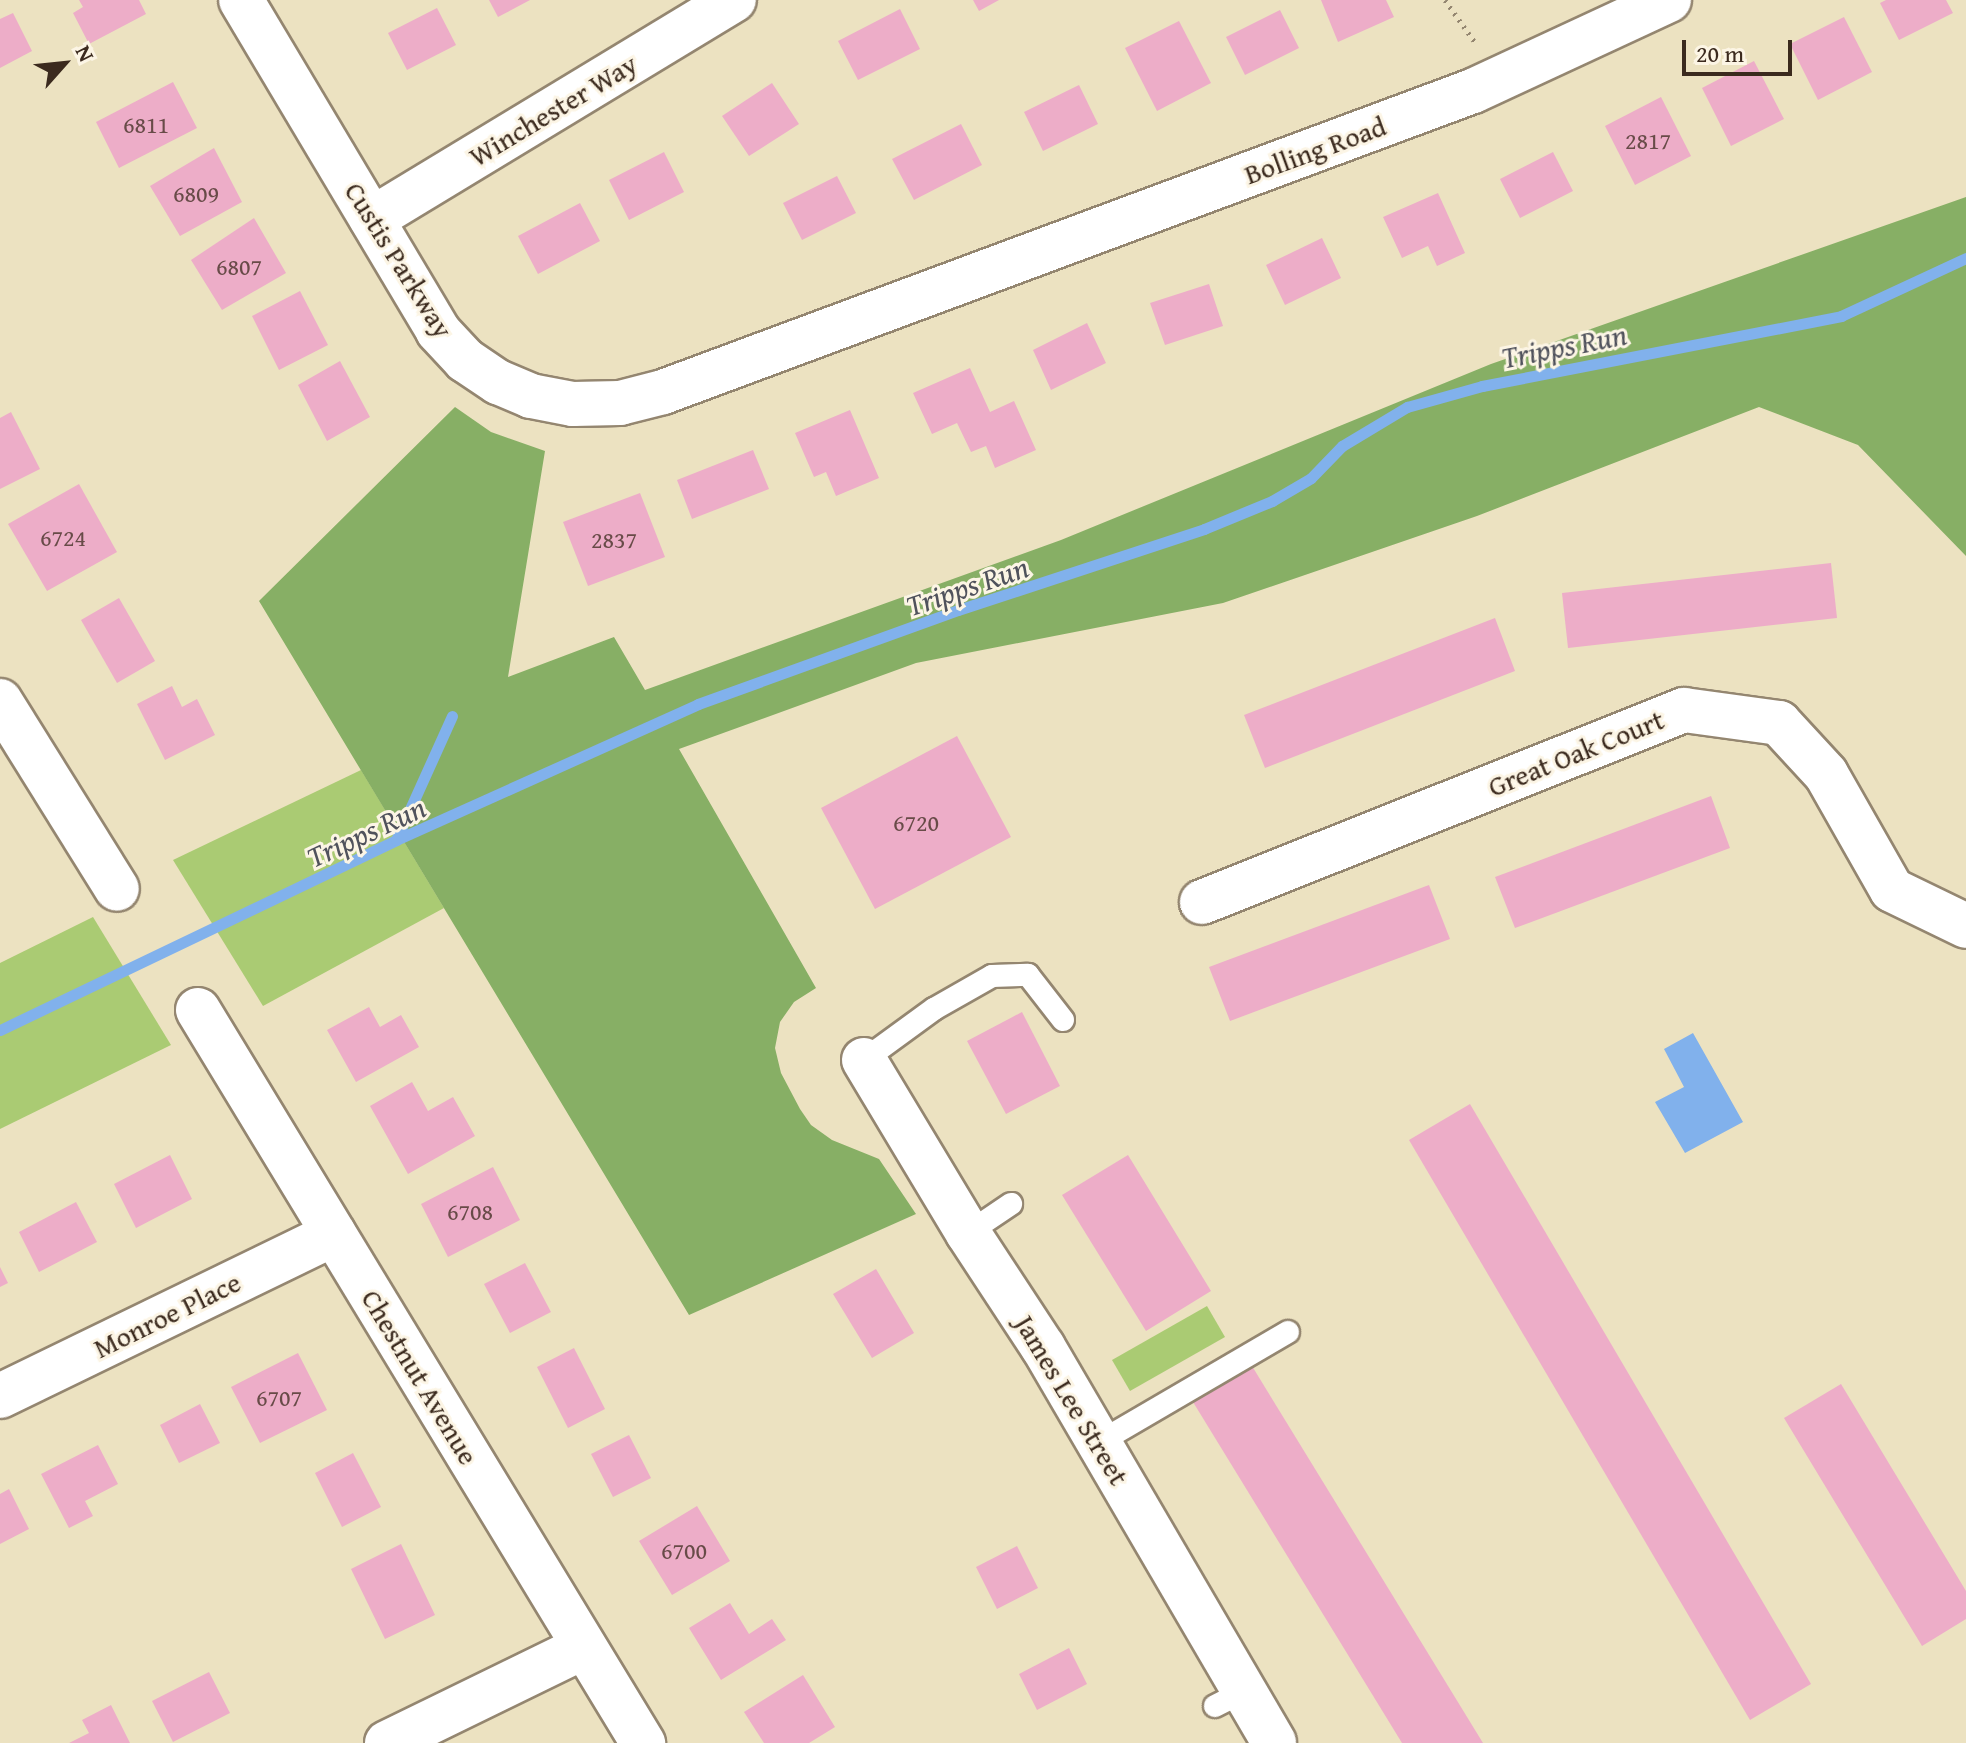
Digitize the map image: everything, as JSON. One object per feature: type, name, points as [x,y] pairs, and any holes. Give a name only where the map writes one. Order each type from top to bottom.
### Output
[{"type":"street","name":"Custis Parkway","points":[[241,0],[438,331],[465,360],[498,382],[531,396],[573,404],[620,403],[663,392],[954,282]]},
{"type":"street","name":"Winchester Way","points":[[372,219],[734,0]]},
{"type":"street","name":"Bolling Road","points":[[954,282],[1362,134],[1501,78],[1669,0]]},
{"type":"street","points":[[0,701],[117,889]]},
{"type":"street","name":"Great Oak Court","points":[[1202,902],[1684,710],[1779,723],[1826,774],[1892,890],[1966,926]]},
{"type":"street","name":"Chestnut Avenue","points":[[198,1010],[643,1743]]},
{"type":"street","name":"James Lee Street","points":[[864,1060],[968,1233],[1043,1347],[1098,1443],[1229,1699],[1274,1743]]},
{"type":"street","name":"Monroe Place","points":[[0,1396],[334,1234]]},
{"type":"street","points":[[387,1743],[584,1647]]},
{"type":"lane","points":[[864,1060],[934,1009],[992,976],[1028,975],[1063,1020]]},
{"type":"lane","points":[[968,1233],[1011,1204]]},
{"type":"lane","points":[[1098,1443],[1288,1332]]},
{"type":"path","points":[[1445,0],[1501,78]]},
{"type":"green space","points":[[1966,197],[1966,556],[1858,445],[1759,407],[1477,516],[1223,603],[916,663],[679,749],[816,988],[794,1002],[780,1022],[775,1048],[781,1073],[811,1125],[832,1140],[879,1159],[916,1214],[689,1315],[259,601],[455,407],[491,432],[545,451],[508,677],[614,637],[645,690],[1061,540],[1491,364]]},
{"type":"green space","points":[[361,770],[444,908],[263,1006],[173,860]]},
{"type":"green space","points":[[93,917],[171,1045],[0,1129],[0,963]]},
{"type":"green space","points":[[1207,1306],[1225,1337],[1130,1391],[1112,1360]]},
{"type":"water","points":[[1693,1033],[1743,1122],[1685,1153],[1655,1102],[1684,1087],[1664,1049]]},
{"type":"building","points":[[79,0],[139,0],[146,14],[89,44],[73,13],[83,7]]},
{"type":"building","points":[[489,0],[530,0],[498,17]]},
{"type":"building","points":[[973,0],[999,0],[979,11]]},
{"type":"building","points":[[1321,0],[1386,0],[1394,17],[1338,42]]},
{"type":"building","points":[[1886,0],[1946,0],[1953,13],[1899,40],[1880,3]]},
{"type":"building","points":[[437,8],[456,45],[407,70],[388,33]]},
{"type":"building","points":[[900,9],[920,49],[858,80],[838,41]]},
{"type":"building","points":[[1280,10],[1299,48],[1245,75],[1226,37]]},
{"type":"building","points":[[13,13],[32,51],[0,68],[0,19]]},
{"type":"building","points":[[1844,17],[1872,72],[1818,100],[1790,44]]},
{"type":"building","points":[[1179,21],[1211,83],[1157,111],[1125,48]]},
{"type":"building","points":[[1754,61],[1784,119],[1731,146],[1702,88]]},
{"type":"building","points":[[173,82],[197,128],[119,168],[96,122]]},
{"type":"building","points":[[772,83],[799,124],[749,156],[722,116]]},
{"type":"building","points":[[1079,85],[1098,124],[1043,151],[1024,112]]},
{"type":"building","points":[[1661,97],[1691,156],[1635,185],[1605,126]]},
{"type":"building","points":[[961,124],[982,165],[914,200],[892,159]]},
{"type":"building","points":[[214,148],[242,202],[180,236],[150,186]]},
{"type":"building","points":[[664,152],[684,192],[629,220],[609,180]]},
{"type":"building","points":[[1553,152],[1573,191],[1520,218],[1500,179]]},
{"type":"building","points":[[837,176],[856,213],[802,240],[783,203]]},
{"type":"building","points":[[1438,193],[1465,253],[1437,266],[1428,246],[1402,258],[1383,217]]},
{"type":"building","points":[[580,203],[600,241],[538,274],[518,236]]},
{"type":"building","points":[[254,218],[286,273],[222,310],[191,260]]},
{"type":"building","points":[[1322,238],[1341,278],[1285,305],[1266,265]]},
{"type":"building","points":[[1209,284],[1223,326],[1165,345],[1150,303]]},
{"type":"building","points":[[300,291],[328,345],[279,370],[252,316]]},
{"type":"building","points":[[1087,323],[1106,363],[1051,390],[1033,350]]},
{"type":"building","points":[[340,361],[370,417],[327,441],[298,385]]},
{"type":"building","points":[[970,368],[990,412],[1014,401],[1036,450],[995,468],[986,446],[971,452],[957,423],[932,434],[913,393]]},
{"type":"building","points":[[850,410],[879,478],[836,496],[826,472],[814,477],[795,433]]},
{"type":"building","points":[[11,412],[40,469],[0,489],[0,418]]},
{"type":"building","points":[[753,450],[769,489],[692,519],[677,480]]},
{"type":"building","points":[[79,484],[117,552],[47,591],[8,524]]},
{"type":"building","points":[[640,493],[665,557],[588,586],[563,522]]},
{"type":"building","points":[[1831,563],[1837,618],[1568,648],[1562,593]]},
{"type":"building","points":[[119,598],[155,661],[117,683],[81,620]]},
{"type":"building","points":[[1495,618],[1515,671],[1265,768],[1244,715]]},
{"type":"building","points":[[172,686],[182,707],[197,699],[215,735],[165,760],[137,704]]},
{"type":"building","points":[[957,736],[1011,837],[875,909],[821,808]]},
{"type":"building","points":[[1711,796],[1730,848],[1515,928],[1495,877]]},
{"type":"building","points":[[1429,885],[1450,939],[1230,1021],[1209,967]]},
{"type":"building","points":[[369,1007],[380,1027],[401,1015],[419,1047],[356,1082],[327,1030]]},
{"type":"building","points":[[1022,1012],[1060,1086],[1006,1114],[967,1041]]},
{"type":"building","points":[[412,1082],[428,1111],[453,1097],[475,1136],[408,1174],[370,1106]]},
{"type":"building","points":[[1470,1104],[1811,1684],[1750,1720],[1409,1140]]},
{"type":"building","points":[[170,1155],[192,1199],[136,1228],[114,1184]]},
{"type":"building","points":[[1128,1155],[1211,1291],[1146,1331],[1062,1195]]},
{"type":"building","points":[[493,1167],[520,1220],[448,1257],[421,1204]]},
{"type":"building","points":[[76,1202],[97,1242],[39,1272],[19,1232]]},
{"type":"building","points":[[525,1263],[551,1312],[510,1333],[484,1284]]},
{"type":"building","points":[[0,1267],[8,1283],[0,1287]]},
{"type":"building","points":[[876,1269],[914,1333],[872,1358],[833,1294]]},
{"type":"building","points":[[574,1348],[605,1409],[568,1428],[537,1367]]},
{"type":"building","points":[[298,1353],[327,1410],[260,1443],[231,1387]]},
{"type":"building","points":[[1252,1366],[1483,1743],[1402,1743],[1193,1402]]},
{"type":"building","points":[[1841,1384],[1966,1591],[1966,1619],[1922,1646],[1784,1418]]},
{"type":"building","points":[[200,1404],[220,1443],[179,1463],[160,1425]]},
{"type":"building","points":[[629,1435],[651,1478],[613,1497],[591,1454]]},
{"type":"building","points":[[98,1445],[118,1484],[85,1501],[93,1516],[69,1528],[41,1474]]},
{"type":"building","points":[[353,1453],[381,1507],[342,1527],[315,1473]]},
{"type":"building","points":[[9,1489],[29,1529],[0,1544],[0,1494]]},
{"type":"building","points":[[697,1506],[730,1561],[672,1595],[639,1541]]},
{"type":"building","points":[[401,1544],[435,1615],[385,1639],[351,1569]]},
{"type":"building","points":[[1017,1546],[1038,1588],[997,1609],[976,1567]]},
{"type":"building","points":[[730,1603],[749,1634],[772,1619],[786,1640],[721,1680],[689,1628]]},
{"type":"building","points":[[1069,1648],[1087,1684],[1037,1710],[1019,1674]]},
{"type":"building","points":[[209,1672],[230,1713],[173,1742],[152,1701]]},
{"type":"building","points":[[803,1675],[835,1727],[809,1743],[764,1743],[744,1712]]},
{"type":"building","points":[[111,1705],[130,1743],[69,1743],[89,1733],[82,1720]]},
{"type":"waterway","name":"Tripps Run","points":[[0,1030],[396,840],[698,704],[958,610],[1204,529],[1272,501],[1311,478],[1342,446],[1407,407],[1482,386],[1841,316],[1966,258]]},
{"type":"waterway","points":[[396,840],[452,716]]}]
